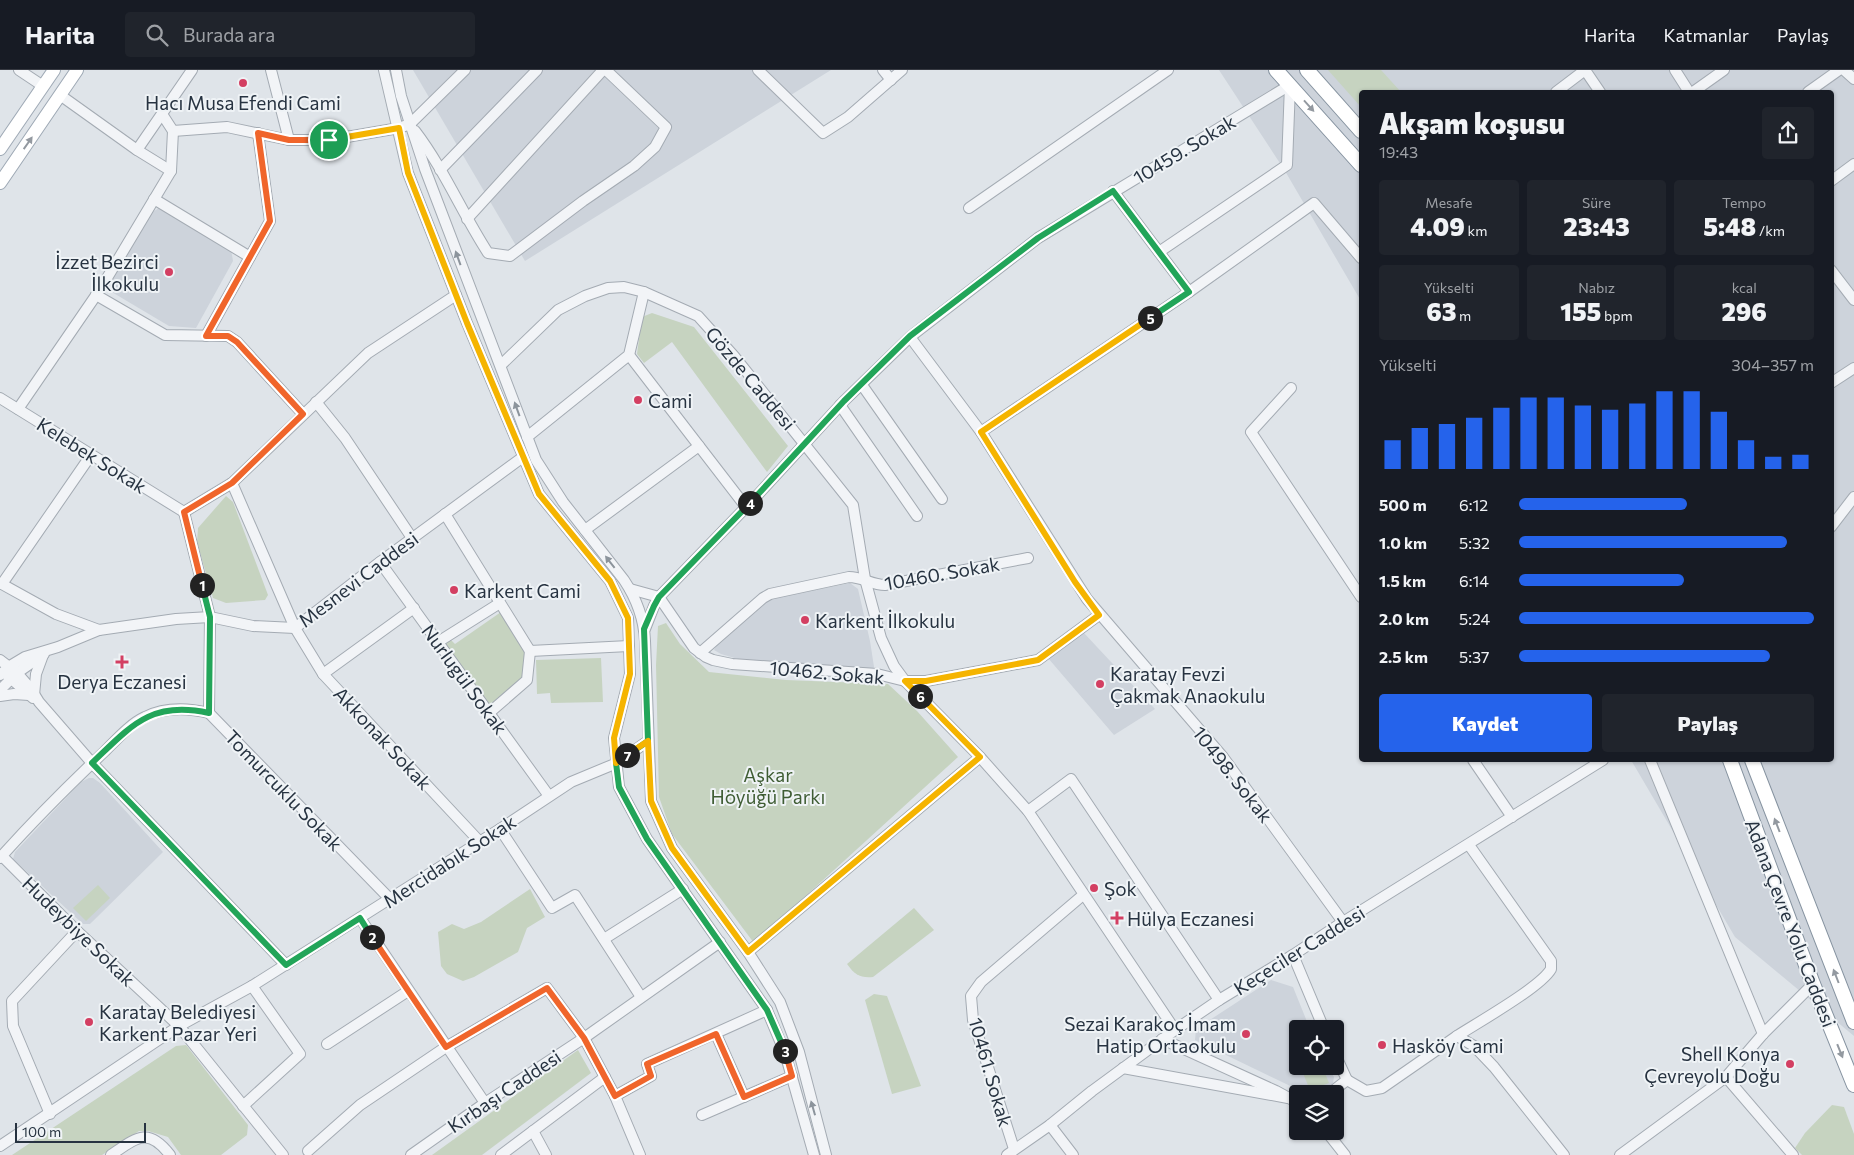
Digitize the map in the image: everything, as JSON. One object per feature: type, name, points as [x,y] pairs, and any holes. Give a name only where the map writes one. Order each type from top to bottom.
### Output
[{"type":"highway","points":[[1276,70],[1359,163]]},
{"type":"highway","points":[[1307,70],[1359,129]]},
{"type":"highway","name":"Adana Çevre Yolu Caddesi","points":[[1731,762],[1813,984],[1854,1085]]},
{"type":"highway","name":"Adana Çevre Yolu Caddesi","points":[[1753,762],[1854,1022]]},
{"type":"main road","points":[[0,149],[54,70]]},
{"type":"main road","points":[[0,183],[77,70]]},
{"type":"street","points":[[19,70],[43,86]]},
{"type":"street","points":[[137,150],[192,70]]},
{"type":"street","points":[[271,70],[289,140]]},
{"type":"street","points":[[384,70],[408,173],[456,295],[539,494],[610,581],[628,618],[630,674],[614,738],[619,787],[647,839],[767,1010],[786,1053],[814,1155]]},
{"type":"street","points":[[396,70],[401,96],[425,168],[475,304],[501,366],[536,460],[563,502],[630,588],[644,629],[651,801],[672,848],[748,952],[780,1002],[799,1052],[826,1155]]},
{"type":"street","points":[[173,131],[227,127],[289,140],[329,140],[399,128],[410,124],[465,70]]},
{"type":"street","points":[[440,170],[537,70]]},
{"type":"street","points":[[410,124],[426,145],[467,219],[488,253],[510,256],[583,201],[634,166],[655,147],[666,127],[605,70],[467,219]]},
{"type":"street","points":[[882,70],[891,80]]},
{"type":"street","points":[[764,72],[823,133],[848,117],[902,70]]},
{"type":"street","points":[[969,208],[1168,70]]},
{"type":"street","points":[[1559,90],[1585,70],[1599,90]]},
{"type":"street","points":[[1675,70],[1688,90]]},
{"type":"street","points":[[1696,90],[1724,70]]},
{"type":"street","points":[[1811,90],[1839,70]]},
{"type":"street","points":[[1844,70],[1854,79]]},
{"type":"street","points":[[1159,252],[1287,165],[1290,85]]},
{"type":"street","name":"10459. Sokak","points":[[644,629],[659,597],[746,508],[840,405],[910,336],[1038,238],[1290,85]]},
{"type":"street","points":[[60,95],[137,150],[171,171]]},
{"type":"street","points":[[18,410],[96,295],[171,171],[173,131],[162,114]]},
{"type":"street","points":[[206,336],[270,221],[258,133]]},
{"type":"street","points":[[1834,178],[1854,164]]},
{"type":"street","points":[[1113,191],[1189,292]]},
{"type":"street","points":[[154,200],[250,257]]},
{"type":"street","points":[[981,432],[1189,292],[1314,203],[1359,256]]},
{"type":"street","points":[[1835,282],[1854,300]]},
{"type":"street","name":"Gözde Caddesi","points":[[501,366],[558,310],[585,296],[608,288],[624,287],[644,292],[698,316],[734,356],[805,443],[853,506],[865,579],[881,638],[886,652],[905,681],[980,757],[1028,811],[1175,1030]]},
{"type":"street","points":[[527,437],[629,355],[644,292]]},
{"type":"street","points":[[96,295],[165,335],[228,336],[237,342],[303,414]]},
{"type":"street","points":[[184,512],[232,483],[368,353],[456,295]]},
{"type":"street","name":"10498. Sokak","points":[[910,336],[981,432],[1075,582],[1099,615],[1224,757],[1343,922]]},
{"type":"street","points":[[629,355],[746,508]]},
{"type":"street","points":[[1834,381],[1854,368]]},
{"type":"street","points":[[862,385],[942,499]]},
{"type":"street","points":[[1292,388],[1251,432],[1359,590]]},
{"type":"street","name":"Kelebek Sokak","points":[[0,398],[184,512]]},
{"type":"street","points":[[316,402],[344,438],[412,538]]},
{"type":"street","points":[[840,405],[917,516]]},
{"type":"street","points":[[585,530],[699,446]]},
{"type":"street","points":[[91,455],[1,583],[56,614],[99,630]]},
{"type":"street","name":"Mesnevi Caddesi","points":[[7,672],[25,657],[58,647],[99,630],[176,619],[210,617],[253,626],[296,628],[412,538],[524,457]]},
{"type":"street","name":"Akkonak Sokak","points":[[232,483],[296,628],[323,674],[480,842]]},
{"type":"street","points":[[1834,523],[1854,497]]},
{"type":"street","name":"Tomurcuklu Sokak","points":[[184,512],[210,617],[209,713],[390,899]]},
{"type":"street","points":[[445,514],[530,651],[526,680],[489,713]]},
{"type":"street","name":"10460. Sokak","points":[[700,653],[770,594],[849,577],[865,579],[878,585],[885,585],[1028,558]]},
{"type":"street","name":"Nurlugül Sokak","points":[[380,562],[549,796]]},
{"type":"street","points":[[630,588],[659,597]]},
{"type":"street","name":"10462. Sokak","points":[[659,597],[688,640],[700,653],[713,660],[732,664],[877,674],[905,681],[926,681],[1038,660],[1099,615]]},
{"type":"street","points":[[438,642],[500,603]]},
{"type":"street","points":[[323,674],[414,608]]},
{"type":"street","points":[[530,651],[629,646]]},
{"type":"street","points":[[0,690],[7,672],[58,647]]},
{"type":"street","points":[[34,697],[36,674],[43,655]]},
{"type":"street","points":[[0,660],[7,672],[34,697],[92,763],[286,965]]},
{"type":"street","points":[[0,696],[14,694],[34,697]]},
{"type":"street","points":[[1,857],[92,763],[126,730],[146,716],[158,712],[182,709],[209,713]]},
{"type":"street","name":"Mercidabık Sokak","points":[[0,1146],[179,1026],[286,965],[571,782],[616,763],[648,741]]},
{"type":"street","points":[[748,952],[980,757]]},
{"type":"street","points":[[1474,762],[1512,817]]},
{"type":"street","name":"Keçeciler Caddesi","points":[[1010,1152],[1050,1125],[1162,1039],[1219,1000],[1294,955],[1343,922],[1600,762]]},
{"type":"street","points":[[1651,762],[1763,1034]]},
{"type":"street","points":[[1028,811],[1071,779],[1219,1000]]},
{"type":"street","points":[[500,829],[552,908],[574,894],[641,997]]},
{"type":"street","points":[[1344,1075],[1346,1080],[1366,1091],[1382,1088],[1543,979],[1551,969],[1551,961],[1469,845]]},
{"type":"street","name":"Hudeybiye Sokak","points":[[1,857],[179,1026],[283,1155]]},
{"type":"street","points":[[604,939],[683,889]]},
{"type":"street","name":"10461. Sokak","points":[[1010,1152],[973,1020],[971,996],[980,982],[1083,895]]},
{"type":"street","points":[[360,918],[485,1103]]},
{"type":"street","points":[[50,1114],[13,1026],[12,1000],[77,930]]},
{"type":"street","name":"Kırbaşı Caddesi","points":[[412,1155],[485,1103],[584,1038],[720,942]]},
{"type":"street","points":[[1294,955],[1320,1020]]},
{"type":"street","points":[[1620,1155],[1726,1077],[1763,1034],[1813,984]]},
{"type":"street","points":[[243,1106],[300,1054],[252,986]]},
{"type":"street","points":[[308,1151],[360,1105],[446,1047],[547,988],[584,1038],[615,1096],[640,1155]]},
{"type":"street","points":[[327,1044],[408,990]]},
{"type":"street","points":[[615,1096],[651,1076],[647,1064],[767,1010]]},
{"type":"street","points":[[716,1034],[744,1097]]},
{"type":"street","points":[[1457,1036],[1474,1046],[1494,1067],[1564,1155]]},
{"type":"street","points":[[1162,1039],[1289,1098]]},
{"type":"street","points":[[1123,1068],[1289,1099]]},
{"type":"street","points":[[702,1115],[792,1076]]},
{"type":"street","points":[[501,1155],[605,1077]]},
{"type":"street","points":[[1726,1077],[1793,1155]]},
{"type":"street","points":[[1340,1085],[1346,1080]]},
{"type":"street","points":[[1050,1125],[1073,1155]]},
{"type":"street","points":[[533,1131],[546,1155]]},
{"type":"street","points":[[111,1155],[141,1137],[149,1137],[159,1142],[170,1155]]},
{"type":"street","points":[[1333,1140],[1345,1155]]},
{"type":"shaded area","points":[[413,70],[831,70],[525,261]]},
{"type":"shaded area","points":[[1219,70],[1854,70],[1854,1036],[1735,937],[1632,762],[1834,762],[1834,90],[1359,90],[1359,298],[1285,171]]},
{"type":"shaded area","name":"İzzet Bezirci İlkokulu","points":[[159,208],[231,249],[233,261],[196,328],[169,326],[105,288],[151,213]]},
{"type":"shaded area","name":"Karkent İlkokulu","points":[[850,583],[858,589],[870,641],[873,669],[738,659],[714,650],[717,644],[770,599]]},
{"type":"shaded area","name":"Karatay Fevzi Çakmak Anaokulu","points":[[1083,632],[1155,709],[1114,735],[1048,658]]},
{"type":"shaded area","points":[[93,778],[100,783],[163,852],[90,924],[83,924],[13,859],[15,852],[81,782]]},
{"type":"shaded area","name":"Sezai Karakoç İmam Hatip Ortaokulu","points":[[1271,980],[1293,987],[1306,1020],[1289,1020],[1289,1075],[1333,1075],[1333,1083],[1330,1085],[1289,1085],[1195,1040],[1196,1029]]},
{"type":"green space","points":[[1328,70],[1381,70],[1399,90],[1359,90],[1359,105]]},
{"type":"green space","points":[[652,313],[694,327],[788,446],[767,472],[672,342],[644,363],[637,354],[642,317]]},
{"type":"green space","points":[[226,496],[233,502],[268,595],[265,600],[226,603],[213,598],[197,542],[198,528]]},
{"type":"green space","points":[[501,612],[526,651],[524,677],[489,707],[443,644],[449,638],[455,644]]},
{"type":"green space","name":"Aşkar Höyüğü Parkı","points":[[666,623],[680,644],[709,672],[786,680],[888,684],[917,711],[958,757],[754,943],[672,834],[659,797],[656,665],[658,626]]},
{"type":"green space","points":[[601,658],[603,702],[551,703],[550,693],[537,694],[536,660]]},
{"type":"green space","points":[[98,885],[110,898],[86,921],[73,908]]},
{"type":"green space","points":[[530,889],[545,917],[527,928],[518,952],[474,977],[463,981],[447,974],[441,966],[438,932],[452,924],[464,929],[481,922]]},
{"type":"green space","points":[[914,908],[934,930],[873,977],[861,976],[853,971],[847,964]]},
{"type":"green space","points":[[874,994],[887,996],[921,1086],[892,1094],[865,1000]]},
{"type":"green space","points":[[186,1045],[248,1125],[247,1135],[221,1155],[181,1155],[168,1137],[148,1131],[139,1131],[102,1155],[12,1155],[176,1046]]},
{"type":"green space","points":[[578,1050],[591,1073],[482,1155],[432,1155]]},
{"type":"green space","points":[[1304,1075],[1326,1075],[1329,1083],[1324,1085],[1308,1085]]},
{"type":"green space","points":[[1832,1105],[1844,1107],[1854,1134],[1854,1155],[1802,1155],[1795,1148],[1805,1133]]},
{"type":"place","name":"Hacı Musa Efendi Cami","points":[[243,83]]},
{"type":"place","name":"İzzet Bezirci İlkokulu","points":[[169,272]]},
{"type":"place","name":"Cami","points":[[638,400]]},
{"type":"place","name":"Karkent Cami","points":[[454,590]]},
{"type":"place","name":"Karkent İlkokulu","points":[[805,620]]},
{"type":"place","name":"Derya Eczanesi","points":[[122,662]]},
{"type":"place","name":"Karatay Fevzi Çakmak Anaokulu","points":[[1100,684]]},
{"type":"place","name":"Şok","points":[[1094,888]]},
{"type":"place","name":"Hülya Eczanesi","points":[[1117,918]]},
{"type":"place","name":"Karatay Belediyesi Karkent Pazar Yeri","points":[[89,1022]]},
{"type":"place","name":"Sezai Karakoç İmam Hatip Ortaokulu","points":[[1246,1034]]},
{"type":"place","name":"Hasköy Cami","points":[[1382,1045]]},
{"type":"place","name":"Shell Konya Çevreyolu Doğu","points":[[1790,1064]]},
{"type":"route","points":[[329,140],[289,140],[258,133],[270,221],[206,336],[228,336],[237,342],[303,414],[232,483],[184,512],[210,617],[209,713],[182,709],[158,712],[146,716],[126,730],[92,763],[286,965],[360,918],[446,1047],[547,988],[584,1038],[615,1096],[651,1076],[647,1064],[716,1034],[744,1097],[792,1076],[786,1053],[767,1010],[647,839],[619,787],[616,763],[648,741],[644,629],[654,606],[659,597],[746,508],[844,401],[910,336],[1038,238],[1113,191],[1189,292],[981,432],[1075,582],[1099,615],[1038,660],[926,681],[905,681],[980,757],[748,952],[672,848],[651,801],[648,741],[616,763],[614,738],[630,674],[628,618],[610,581],[539,494],[467,323],[408,173],[399,128],[329,140]]}]
